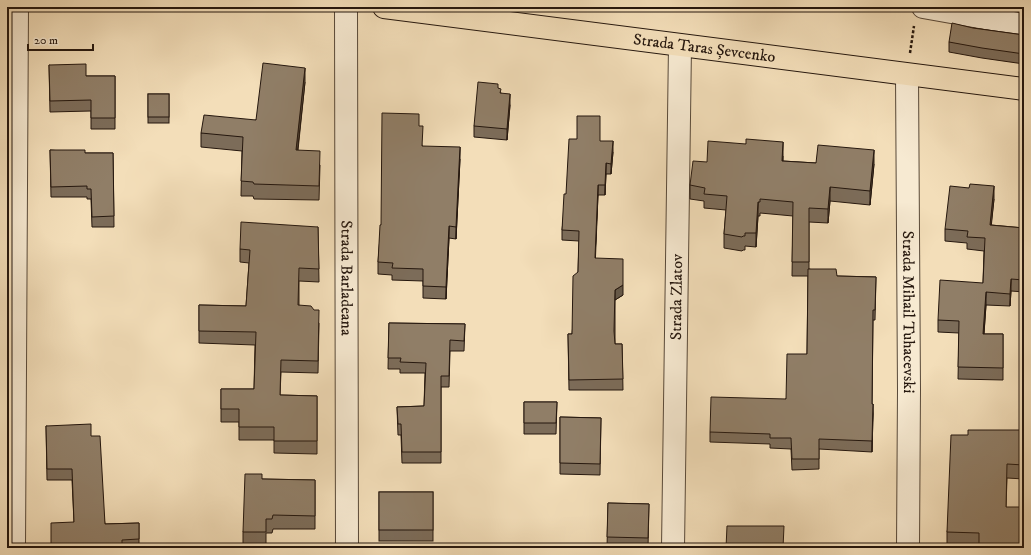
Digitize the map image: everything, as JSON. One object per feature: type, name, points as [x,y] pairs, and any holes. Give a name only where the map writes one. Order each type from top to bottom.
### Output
[{"type":"main road","name":"Strada Taras Șevcenko","points":[[384,7],[1024,90]]},
{"type":"street","points":[[14,548],[17,7]]},
{"type":"street","name":"Strada Barladeana","points":[[346,7],[347,548]]},
{"type":"street","points":[[918,15],[1024,26]]},
{"type":"street","name":"Strada Zlatov","points":[[673,548],[680,46]]},
{"type":"street","name":"Strada Mihail Tuhacevski","points":[[907,75],[909,390],[908,548]]},
{"type":"path","points":[[907,75],[918,15]]},
{"type":"building","points":[[952,23],[973,28],[1024,35],[1024,54],[949,42]]},
{"type":"building","points":[[263,63],[305,68],[296,150],[320,151],[319,186],[254,184],[253,182],[241,181],[243,137],[201,133],[204,115],[256,120]]},
{"type":"building","points":[[86,64],[86,76],[115,76],[115,118],[91,118],[91,100],[50,101],[49,65]]},
{"type":"building","points":[[478,82],[498,84],[498,88],[501,89],[500,93],[510,94],[507,129],[474,126]]},
{"type":"building","points":[[148,94],[169,94],[169,117],[148,117]]},
{"type":"building","points":[[382,113],[419,114],[419,126],[423,126],[422,146],[460,147],[456,227],[449,226],[446,287],[423,286],[423,269],[392,268],[393,263],[378,262],[381,225]]},
{"type":"building","points":[[577,116],[600,116],[600,141],[613,141],[611,164],[606,163],[605,185],[598,185],[595,258],[623,259],[623,285],[615,290],[614,331],[615,344],[622,344],[623,379],[569,380],[568,334],[572,334],[573,276],[578,272],[579,231],[562,230],[564,194],[566,194],[569,139],[577,139]]},
{"type":"building","points":[[746,139],[783,142],[782,161],[816,163],[818,145],[874,150],[870,191],[830,187],[828,209],[809,208],[809,262],[792,262],[793,202],[760,199],[760,202],[758,202],[756,233],[745,233],[745,236],[742,237],[724,234],[727,196],[704,194],[705,188],[690,185],[693,161],[707,162],[708,141],[746,144]]},
{"type":"building","points":[[50,150],[85,150],[85,153],[113,153],[114,216],[92,217],[91,189],[87,189],[87,186],[51,187]]},
{"type":"building","points":[[970,184],[994,186],[990,225],[1024,228],[1024,280],[1011,279],[1010,294],[986,292],[983,334],[1003,334],[1003,368],[958,367],[959,321],[938,320],[940,280],[983,283],[985,238],[967,237],[968,231],[945,229],[950,186],[969,188]]},
{"type":"building","points":[[241,222],[318,227],[319,269],[299,268],[298,305],[311,306],[314,310],[319,310],[318,361],[281,360],[280,395],[317,396],[317,441],[274,441],[274,427],[239,427],[239,409],[221,409],[221,389],[254,389],[256,332],[199,331],[199,305],[246,306],[250,250],[240,249]]},
{"type":"building","points":[[808,269],[836,269],[837,276],[876,277],[875,310],[873,310],[872,441],[819,439],[819,459],[792,459],[791,438],[770,438],[770,434],[710,432],[711,397],[786,399],[787,354],[807,354]]},
{"type":"building","points":[[389,323],[465,324],[464,341],[450,340],[449,376],[441,376],[441,452],[402,452],[401,424],[398,424],[397,407],[424,406],[426,363],[400,362],[401,358],[388,358]]},
{"type":"building","points":[[524,402],[557,402],[556,423],[524,423]]},
{"type":"building","points":[[560,417],[601,418],[600,464],[560,463]]},
{"type":"building","points":[[91,424],[91,436],[100,436],[105,524],[139,523],[139,539],[122,540],[122,546],[94,546],[94,548],[51,548],[51,523],[74,522],[72,469],[47,469],[46,426]]},
{"type":"building","points":[[968,430],[1024,430],[1024,465],[1007,464],[1006,507],[1024,507],[1024,548],[979,548],[979,533],[947,532],[951,435],[968,435]]},
{"type":"building","points":[[245,474],[262,474],[262,479],[315,480],[315,516],[273,515],[272,519],[266,519],[266,532],[243,532]]},
{"type":"building","points":[[379,492],[433,492],[433,530],[379,530]]},
{"type":"building","points":[[608,503],[649,504],[648,538],[607,537]]},
{"type":"building","points":[[727,526],[784,526],[783,548],[726,548]]}]
